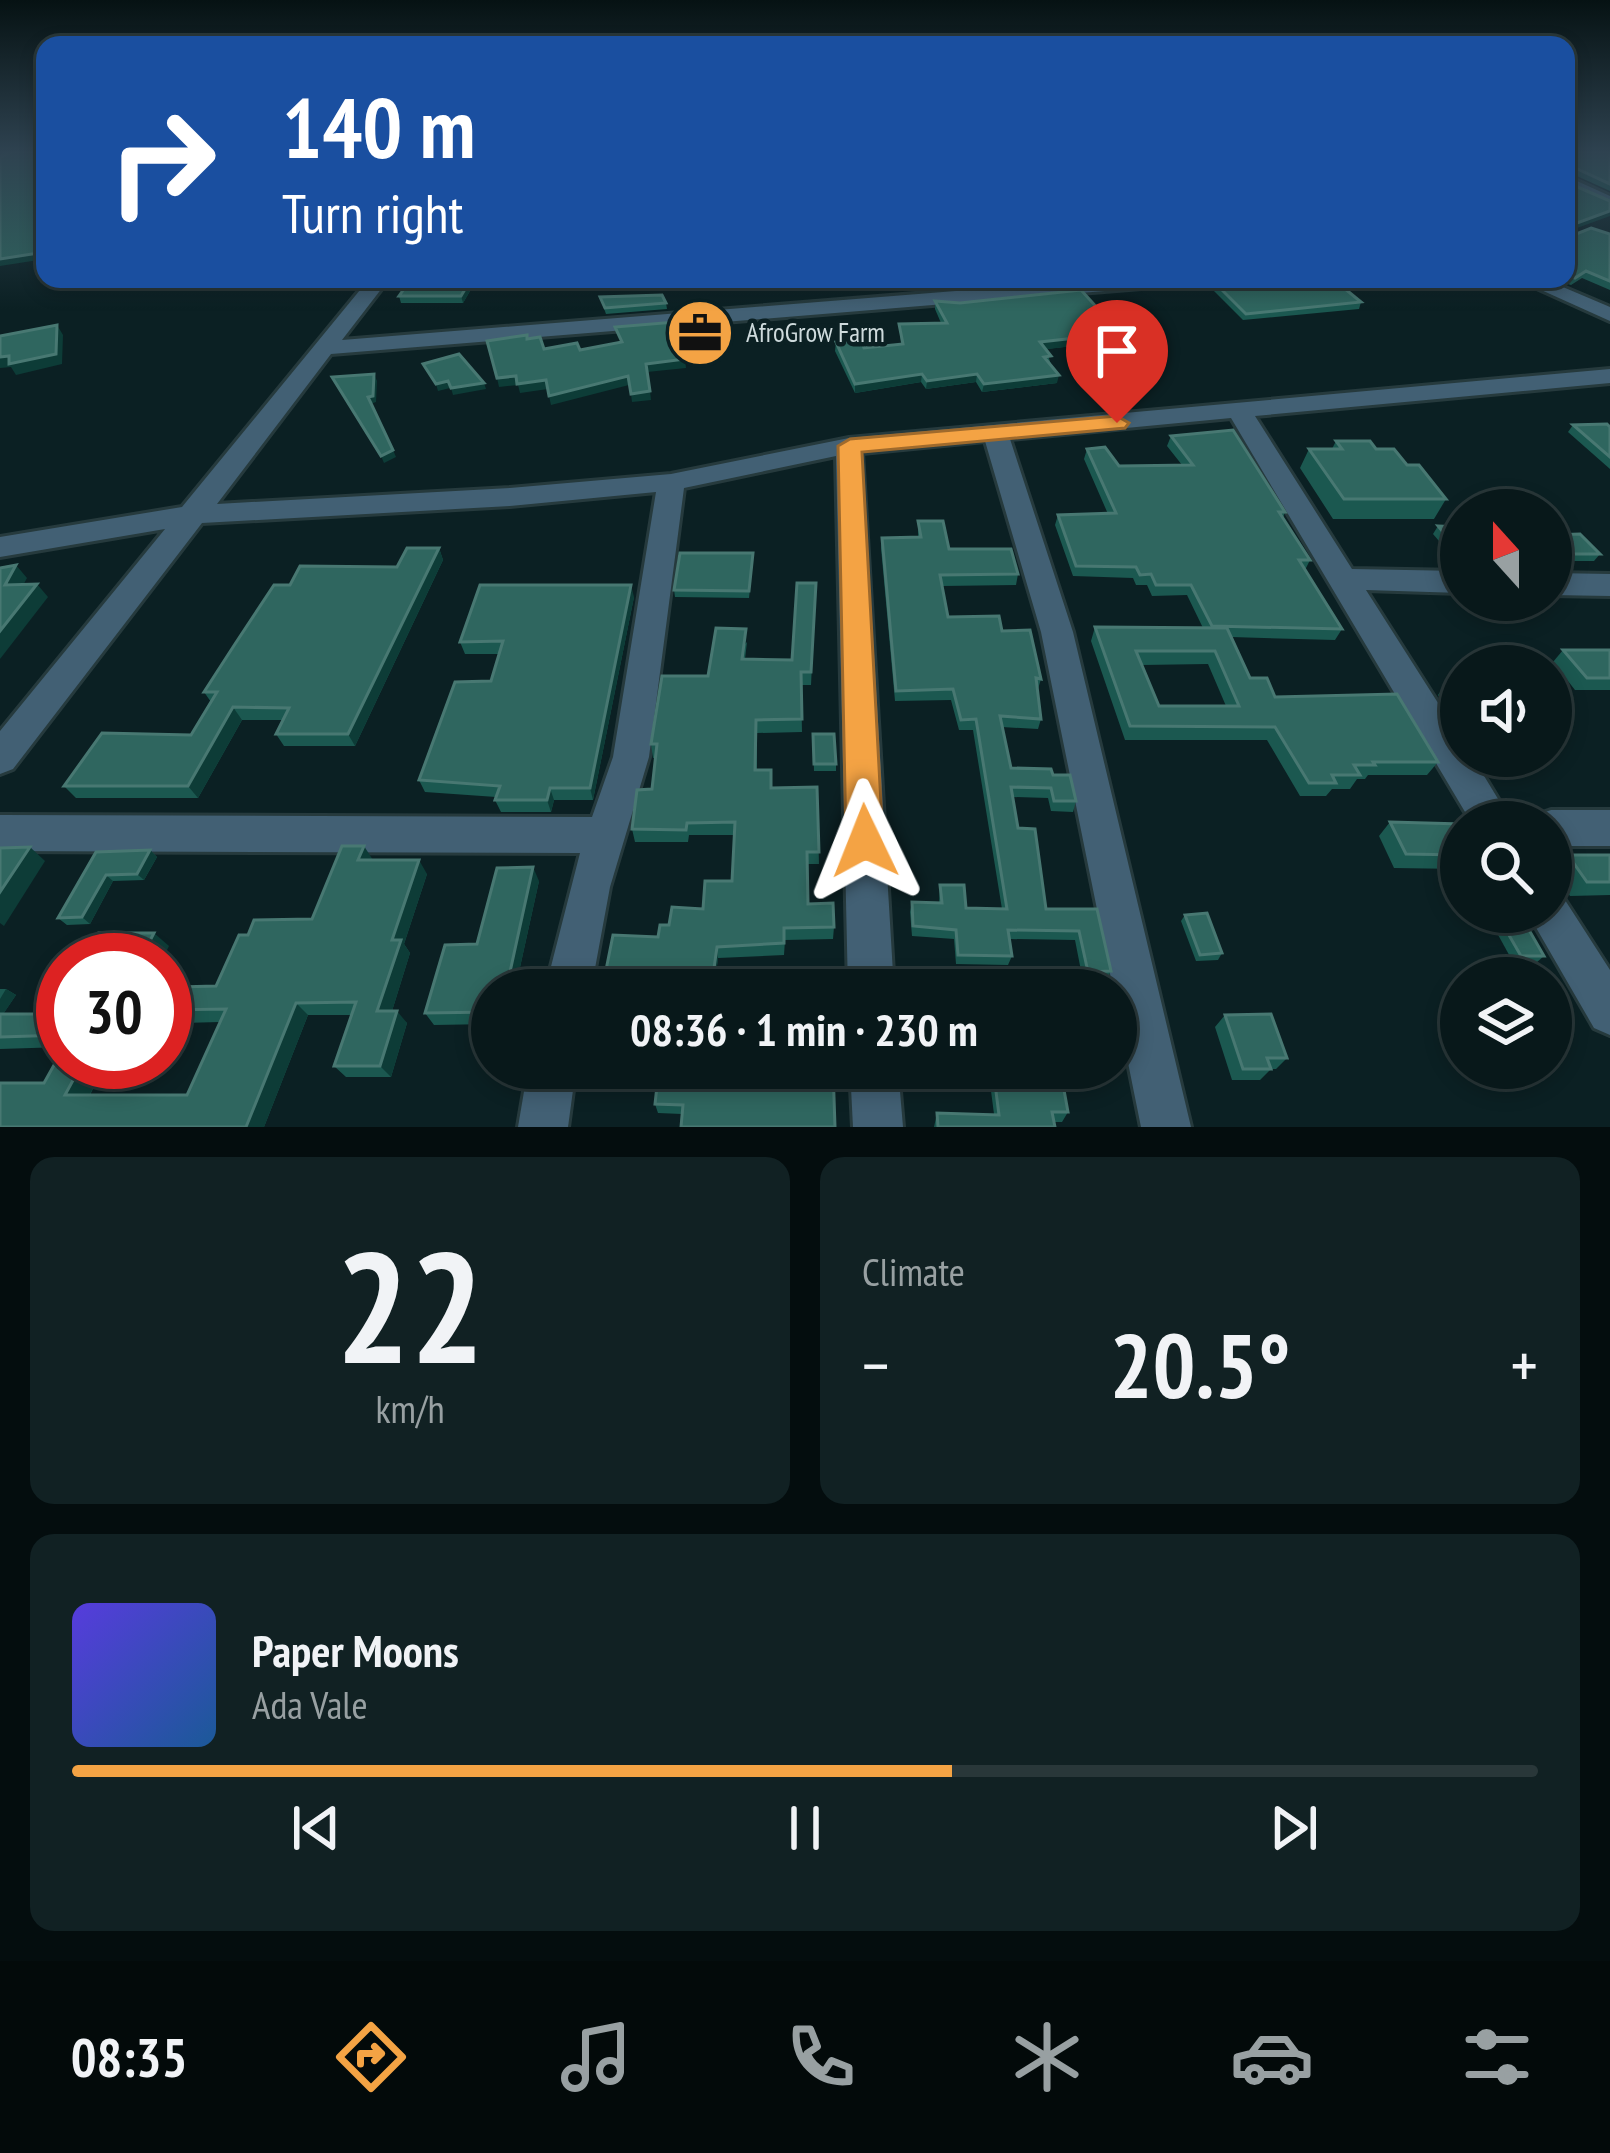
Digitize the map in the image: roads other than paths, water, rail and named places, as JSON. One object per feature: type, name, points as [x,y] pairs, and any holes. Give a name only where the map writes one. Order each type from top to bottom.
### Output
[{"type":"street","points":[[0,758],[372,288]]},
{"type":"street","points":[[328,348],[1067,288]]},
{"type":"street","points":[[1548,288],[1610,315]]},
{"type":"street","points":[[0,547],[197,514],[510,497],[671,482],[850,446],[1610,376]]},
{"type":"street","points":[[1240,412],[1479,801]]},
{"type":"street","points":[[996,434],[1057,632],[1166,1127]]},
{"type":"street","points":[[850,446],[870,969]]},
{"type":"street","points":[[572,969],[589,887],[631,758],[671,482]]},
{"type":"street","points":[[1339,579],[1440,581]]},
{"type":"street","points":[[1572,584],[1610,585]]},
{"type":"street","points":[[1572,828],[1610,828]]},
{"type":"street","points":[[0,833],[606,835]]},
{"type":"street","points":[[1561,933],[1610,1012]]},
{"type":"street","points":[[543,1127],[549,1089]]},
{"type":"street","points":[[875,1089],[878,1127]]},
{"type":"place","name":"AfroGrow Farm","points":[[700,333]]}]
